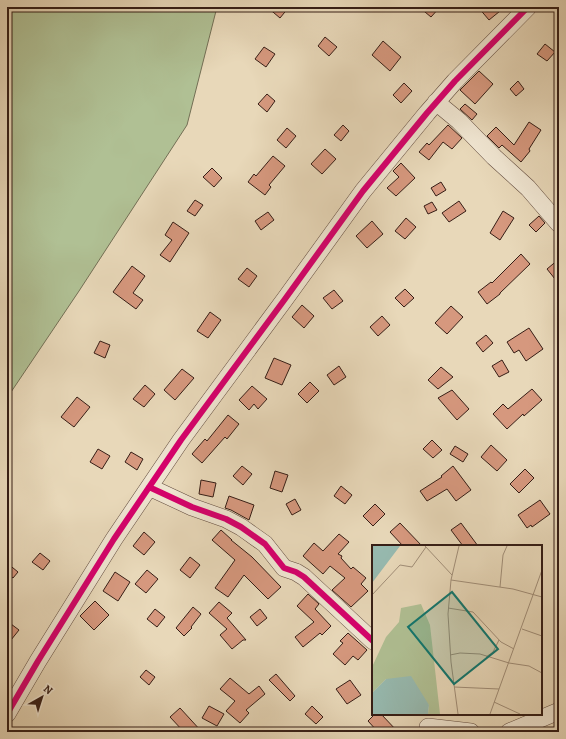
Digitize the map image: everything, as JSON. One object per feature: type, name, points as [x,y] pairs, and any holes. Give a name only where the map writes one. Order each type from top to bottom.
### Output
[{"type":"street","points":[[7,714],[114,539],[149,487],[181,440],[286,299],[363,191],[436,102],[528,7]]},
{"type":"street","points":[[436,102],[459,121],[494,157],[528,188],[559,224]]},
{"type":"street","points":[[149,487],[192,508],[226,519],[241,527],[265,544],[284,568],[296,572],[304,577],[372,640]]},
{"type":"street","points":[[509,732],[559,711]]},
{"type":"street","points":[[426,724],[471,732]]},
{"type":"green space","points":[[7,7],[217,7],[187,125],[79,291],[7,398]]},
{"type":"building","points":[[267,7],[289,7],[280,18]]},
{"type":"building","points":[[419,7],[440,7],[431,17]]},
{"type":"building","points":[[478,7],[505,7],[489,20]]},
{"type":"building","points":[[325,37],[337,47],[329,56],[318,46]]},
{"type":"building","points":[[383,41],[401,57],[390,71],[372,55]]},
{"type":"building","points":[[545,44],[555,52],[547,61],[537,54]]},
{"type":"building","points":[[264,47],[275,54],[266,67],[255,59]]},
{"type":"building","points":[[479,71],[493,84],[475,104],[460,90]]},
{"type":"building","points":[[518,81],[524,89],[516,96],[510,89]]},
{"type":"building","points":[[404,83],[412,91],[401,103],[393,95]]},
{"type":"building","points":[[267,94],[275,101],[267,112],[258,104]]},
{"type":"building","points":[[465,104],[477,114],[472,120],[460,109]]},
{"type":"building","points":[[529,122],[541,130],[529,149],[530,151],[521,162],[502,145],[499,148],[487,136],[496,127],[514,145]]},
{"type":"building","points":[[343,125],[349,131],[341,141],[334,135]]},
{"type":"building","points":[[448,125],[462,138],[452,149],[443,142],[429,160],[419,152],[427,143],[429,145]]},
{"type":"building","points":[[287,128],[296,136],[286,148],[277,140]]},
{"type":"building","points":[[325,149],[336,159],[322,174],[311,164]]},
{"type":"building","points":[[273,156],[285,166],[269,185],[271,187],[265,195],[248,182],[254,174],[256,176]]},
{"type":"building","points":[[401,163],[415,178],[396,196],[387,188],[399,177],[393,171]]},
{"type":"building","points":[[212,168],[222,178],[214,187],[203,177]]},
{"type":"building","points":[[441,182],[446,190],[436,196],[431,188]]},
{"type":"building","points":[[195,200],[203,205],[195,216],[187,211]]},
{"type":"building","points":[[459,201],[466,211],[449,222],[442,213]]},
{"type":"building","points":[[432,202],[437,210],[428,214],[424,206]]},
{"type":"building","points":[[503,211],[514,218],[500,240],[490,233]]},
{"type":"building","points":[[268,212],[274,220],[261,230],[255,221]]},
{"type":"building","points":[[539,216],[545,223],[536,232],[529,225]]},
{"type":"building","points":[[406,218],[416,227],[405,239],[395,231]]},
{"type":"building","points":[[372,221],[383,234],[367,248],[356,236]]},
{"type":"building","points":[[173,222],[189,233],[170,262],[160,255],[172,240],[165,235]]},
{"type":"building","points":[[521,254],[530,264],[500,294],[487,304],[478,292],[491,282],[492,283]]},
{"type":"building","points":[[559,259],[559,284],[547,269]]},
{"type":"building","points":[[132,266],[145,276],[133,293],[143,300],[136,309],[113,292]]},
{"type":"building","points":[[247,268],[257,276],[249,287],[238,279]]},
{"type":"building","points":[[405,289],[414,298],[404,307],[395,298]]},
{"type":"building","points":[[334,290],[343,301],[332,309],[323,298]]},
{"type":"building","points":[[302,305],[314,316],[304,328],[292,317]]},
{"type":"building","points":[[451,306],[463,317],[447,334],[435,323]]},
{"type":"building","points":[[210,312],[221,320],[208,338],[197,331]]},
{"type":"building","points":[[382,316],[390,325],[378,336],[370,327]]},
{"type":"building","points":[[529,328],[543,349],[526,361],[519,350],[514,353],[507,342]]},
{"type":"building","points":[[486,335],[493,343],[483,352],[476,343]]},
{"type":"building","points":[[100,341],[110,345],[105,358],[94,353]]},
{"type":"building","points":[[274,358],[291,365],[282,385],[265,378]]},
{"type":"building","points":[[502,360],[509,372],[499,377],[492,366]]},
{"type":"building","points":[[339,366],[346,377],[334,385],[327,375]]},
{"type":"building","points":[[441,367],[453,377],[438,389],[428,380]]},
{"type":"building","points":[[182,369],[194,378],[175,400],[164,390]]},
{"type":"building","points":[[310,382],[319,391],[307,403],[298,394]]},
{"type":"building","points":[[145,385],[155,394],[144,407],[133,399]]},
{"type":"building","points":[[252,386],[267,399],[258,409],[254,404],[249,410],[239,400]]},
{"type":"building","points":[[532,389],[542,400],[524,416],[523,414],[507,429],[493,414],[503,404],[508,409]]},
{"type":"building","points":[[452,390],[469,409],[457,420],[438,398]]},
{"type":"building","points":[[77,397],[90,407],[74,427],[61,417]]},
{"type":"building","points":[[228,415],[239,424],[227,439],[225,437],[202,463],[192,454],[205,439],[207,441]]},
{"type":"building","points":[[432,440],[442,450],[433,458],[423,449]]},
{"type":"building","points":[[491,445],[507,460],[497,471],[481,457]]},
{"type":"building","points":[[455,446],[468,454],[463,462],[450,454]]},
{"type":"building","points":[[98,449],[110,456],[102,469],[90,462]]},
{"type":"building","points":[[131,452],[143,459],[137,470],[125,462]]},
{"type":"building","points":[[242,466],[252,474],[243,485],[233,476]]},
{"type":"building","points":[[453,466],[471,490],[456,501],[447,489],[427,501],[420,491],[442,477],[441,476]]},
{"type":"building","points":[[525,469],[534,478],[519,493],[510,484]]},
{"type":"building","points":[[275,471],[288,475],[282,492],[270,488]]},
{"type":"building","points":[[201,480],[216,483],[213,497],[199,494]]},
{"type":"building","points":[[341,486],[352,495],[345,504],[334,496]]},
{"type":"building","points":[[229,496],[254,505],[249,520],[225,508]]},
{"type":"building","points":[[295,499],[301,510],[292,515],[286,504]]},
{"type":"building","points":[[540,500],[550,514],[532,527],[531,525],[527,528],[518,515]]},
{"type":"building","points":[[375,504],[385,514],[373,526],[363,516]]},
{"type":"building","points":[[400,523],[421,545],[402,545],[390,532]]},
{"type":"building","points":[[461,523],[477,545],[462,545],[451,530]]},
{"type":"building","points":[[221,530],[252,557],[281,587],[268,599],[244,575],[228,597],[215,588],[235,560],[212,540]]},
{"type":"building","points":[[144,532],[155,542],[144,555],[133,546]]},
{"type":"building","points":[[339,534],[349,542],[338,554],[342,556],[341,558],[351,569],[353,567],[366,578],[361,584],[368,591],[351,607],[332,590],[345,578],[330,566],[323,574],[303,556],[314,543],[323,551]]},
{"type":"building","points":[[40,553],[50,561],[43,570],[32,562]]},
{"type":"building","points":[[190,557],[200,565],[190,578],[180,570]]},
{"type":"building","points":[[7,563],[18,572],[13,578],[7,574]]},
{"type":"building","points":[[147,570],[158,579],[146,593],[135,584]]},
{"type":"building","points":[[115,572],[130,582],[118,601],[103,591]]},
{"type":"building","points":[[308,594],[319,604],[315,609],[331,626],[322,635],[320,633],[303,647],[295,637],[314,622],[297,606]]},
{"type":"building","points":[[95,601],[109,615],[94,630],[80,616]]},
{"type":"building","points":[[219,602],[232,613],[227,618],[246,640],[243,640],[232,649],[220,635],[227,629],[209,613]]},
{"type":"building","points":[[193,607],[201,614],[191,627],[192,628],[184,636],[176,628]]},
{"type":"building","points":[[155,609],[165,617],[157,627],[147,619]]},
{"type":"building","points":[[260,609],[267,618],[257,626],[250,617]]},
{"type":"building","points":[[7,621],[19,630],[7,645]]},
{"type":"building","points":[[348,633],[367,650],[358,660],[353,656],[345,665],[333,654],[343,643],[340,641]]},
{"type":"building","points":[[146,670],[155,677],[149,685],[140,677]]},
{"type":"building","points":[[276,674],[295,696],[290,701],[269,680]]},
{"type":"building","points":[[230,678],[249,694],[259,686],[265,694],[246,710],[249,713],[240,723],[226,711],[235,701],[220,689]]},
{"type":"building","points":[[350,680],[361,695],[347,704],[336,689]]},
{"type":"building","points":[[209,706],[224,714],[217,726],[202,718]]},
{"type":"building","points":[[312,706],[323,717],[316,724],[305,714]]},
{"type":"building","points":[[180,708],[202,732],[184,732],[170,717]]},
{"type":"building","points":[[374,715],[382,715],[398,732],[378,732],[368,721]]},
{"type":"cycle path","points":[[7,714],[114,539],[181,440],[363,191],[455,81],[528,7]]},
{"type":"cycle path","points":[[149,487],[192,507],[226,519],[241,527],[265,544],[284,568],[296,572],[304,577],[372,640]]}]
